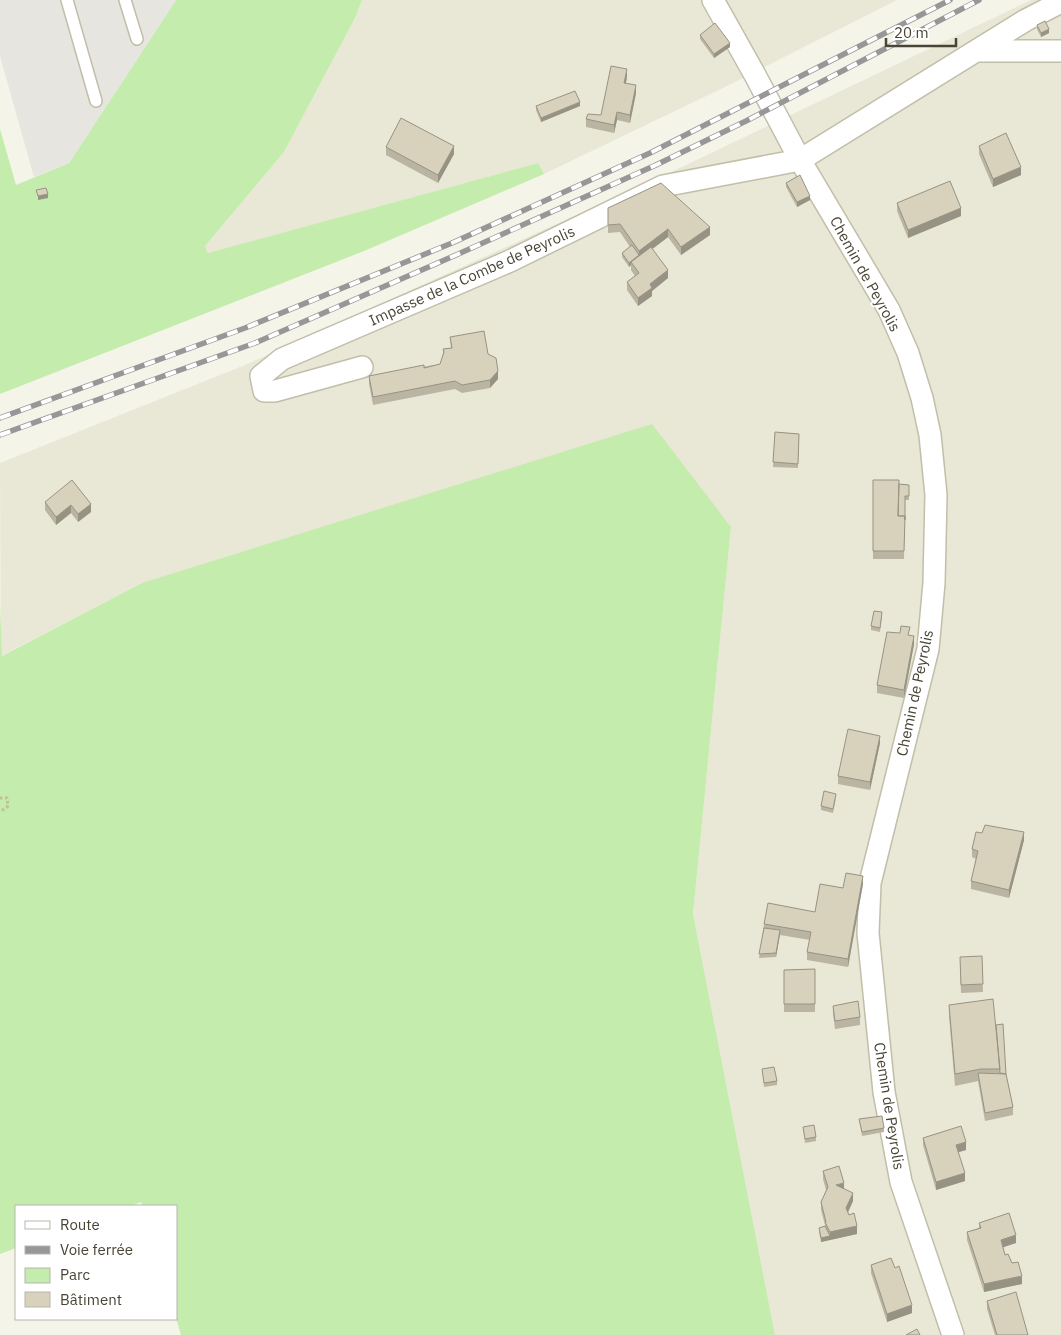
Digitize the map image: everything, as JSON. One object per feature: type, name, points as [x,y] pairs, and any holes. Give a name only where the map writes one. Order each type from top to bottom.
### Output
[{"type":"street","name":"Chemin de Peyrolis","points":[[713,0],[800,160],[889,310],[908,353],[922,398],[930,434],[936,496],[934,583],[928,649],[870,883],[868,934],[884,1092],[901,1182],[953,1335]]},
{"type":"street","points":[[800,160],[1026,20],[1061,2]]},
{"type":"street","points":[[978,51],[1060,52]]},
{"type":"street","name":"Impasse de la Combe de Peyrolis","points":[[362,367],[275,391],[264,391],[261,376],[282,359],[510,261],[663,186],[800,160]]},
{"type":"lane","points":[[67,0],[96,101]]},
{"type":"lane","points":[[125,0],[137,39]]},
{"type":"path","points":[[0,798],[7,798],[8,806],[0,812]]},
{"type":"shaded area","points":[[0,0],[176,0],[69,163],[34,177],[0,56]]},
{"type":"shaded area","points":[[362,0],[897,0],[729,85],[544,174],[538,163],[209,253],[205,246],[284,152],[355,18]]},
{"type":"shaded area","points":[[1031,0],[1061,0],[1061,1335],[775,1335],[693,914],[731,527],[142,583],[1,656],[0,463],[245,365],[663,176]]},
{"type":"green space","points":[[176,0],[362,0],[355,18],[284,152],[205,246],[208,253],[538,163],[544,174],[364,251],[0,394],[0,129],[16,185],[69,163]]},
{"type":"green space","points":[[652,424],[731,527],[693,914],[775,1335],[181,1335],[177,1320],[178,1205],[142,1205],[141,1202],[134,1205],[15,1205],[15,1248],[0,1254],[0,605],[2,656],[142,583]]},
{"type":"building","points":[[1045,21],[1049,29],[1041,33],[1037,25]]},
{"type":"building","points":[[715,23],[730,43],[714,54],[700,35]]},
{"type":"building","points":[[611,66],[627,69],[624,83],[636,85],[630,115],[617,112],[614,125],[586,119],[588,114],[601,115]]},
{"type":"building","points":[[575,91],[580,102],[541,118],[536,106]]},
{"type":"building","points":[[401,118],[454,146],[438,175],[386,147]]},
{"type":"building","points":[[1006,133],[1021,167],[993,179],[979,146]]},
{"type":"building","points":[[800,175],[810,196],[797,202],[786,183]]},
{"type":"building","points":[[950,181],[961,208],[908,230],[897,203]]},
{"type":"building","points":[[661,183],[710,227],[681,247],[668,229],[639,251],[620,224],[608,225],[608,208]]},
{"type":"building","points":[[46,188],[48,194],[38,196],[36,190]]},
{"type":"building","points":[[632,245],[639,255],[629,263],[622,253]]},
{"type":"building","points":[[651,247],[668,270],[650,284],[652,288],[638,298],[627,282],[639,273],[631,262]]},
{"type":"building","points":[[484,331],[488,354],[496,358],[498,371],[490,380],[462,385],[455,381],[373,397],[369,376],[424,365],[424,368],[440,364],[444,352],[443,349],[452,348],[450,337]]},
{"type":"building","points":[[775,432],[799,434],[798,464],[773,462]]},
{"type":"building","points":[[72,480],[91,504],[78,514],[71,505],[56,517],[45,502]]},
{"type":"building","points":[[873,480],[899,480],[898,516],[905,516],[904,551],[873,551]]},
{"type":"building","points":[[899,484],[909,485],[909,496],[905,496],[905,516],[898,516]]},
{"type":"building","points":[[874,611],[882,612],[880,628],[871,626]]},
{"type":"building","points":[[901,626],[910,627],[908,635],[914,636],[904,690],[877,685],[887,632],[900,633]]},
{"type":"building","points":[[848,729],[880,736],[870,782],[838,776]]},
{"type":"building","points":[[824,791],[836,794],[833,809],[821,806]]},
{"type":"building","points":[[985,825],[1024,832],[1009,890],[971,881],[978,851],[972,849],[976,832],[982,833]]},
{"type":"building","points":[[846,873],[863,876],[848,959],[807,952],[811,932],[764,924],[768,903],[815,912],[820,884],[843,888]]},
{"type":"building","points":[[764,928],[780,930],[776,953],[759,954]]},
{"type":"building","points":[[982,956],[983,984],[961,985],[960,957]]},
{"type":"building","points":[[815,969],[815,1004],[784,1004],[784,970]]},
{"type":"building","points":[[993,999],[1000,1069],[981,1069],[955,1074],[949,1005]]},
{"type":"building","points":[[858,1001],[860,1017],[835,1021],[833,1006]]},
{"type":"building","points":[[1003,1024],[1006,1074],[1000,1073],[996,1025]]},
{"type":"building","points":[[774,1067],[777,1081],[764,1083],[762,1069]]},
{"type":"building","points":[[978,1073],[1006,1074],[1013,1107],[985,1113]]},
{"type":"building","points":[[882,1116],[884,1128],[862,1132],[859,1119]]},
{"type":"building","points":[[814,1125],[816,1137],[805,1139],[803,1127]]},
{"type":"building","points":[[961,1126],[966,1142],[956,1145],[965,1173],[936,1182],[923,1138]]},
{"type":"building","points":[[839,1166],[844,1183],[836,1185],[853,1193],[846,1208],[849,1215],[854,1213],[857,1226],[830,1232],[825,1222],[821,1202],[828,1187],[823,1171]]},
{"type":"building","points":[[1009,1213],[1016,1235],[1001,1240],[1005,1255],[1008,1254],[1012,1263],[1018,1262],[1022,1276],[984,1284],[967,1232],[981,1228],[979,1223]]},
{"type":"building","points":[[825,1226],[830,1236],[821,1238],[819,1228]]},
{"type":"building","points":[[891,1258],[895,1268],[899,1266],[912,1305],[887,1314],[871,1265]]},
{"type":"building","points":[[1016,1292],[1028,1335],[997,1335],[987,1301]]},
{"type":"building","points":[[917,1329],[920,1335],[906,1335]]},
{"type":"railway","points":[[0,418],[245,328],[452,243],[650,153],[950,0]]},
{"type":"railway","points":[[0,435],[255,343],[456,255],[656,165],[746,121],[979,0]]}]
